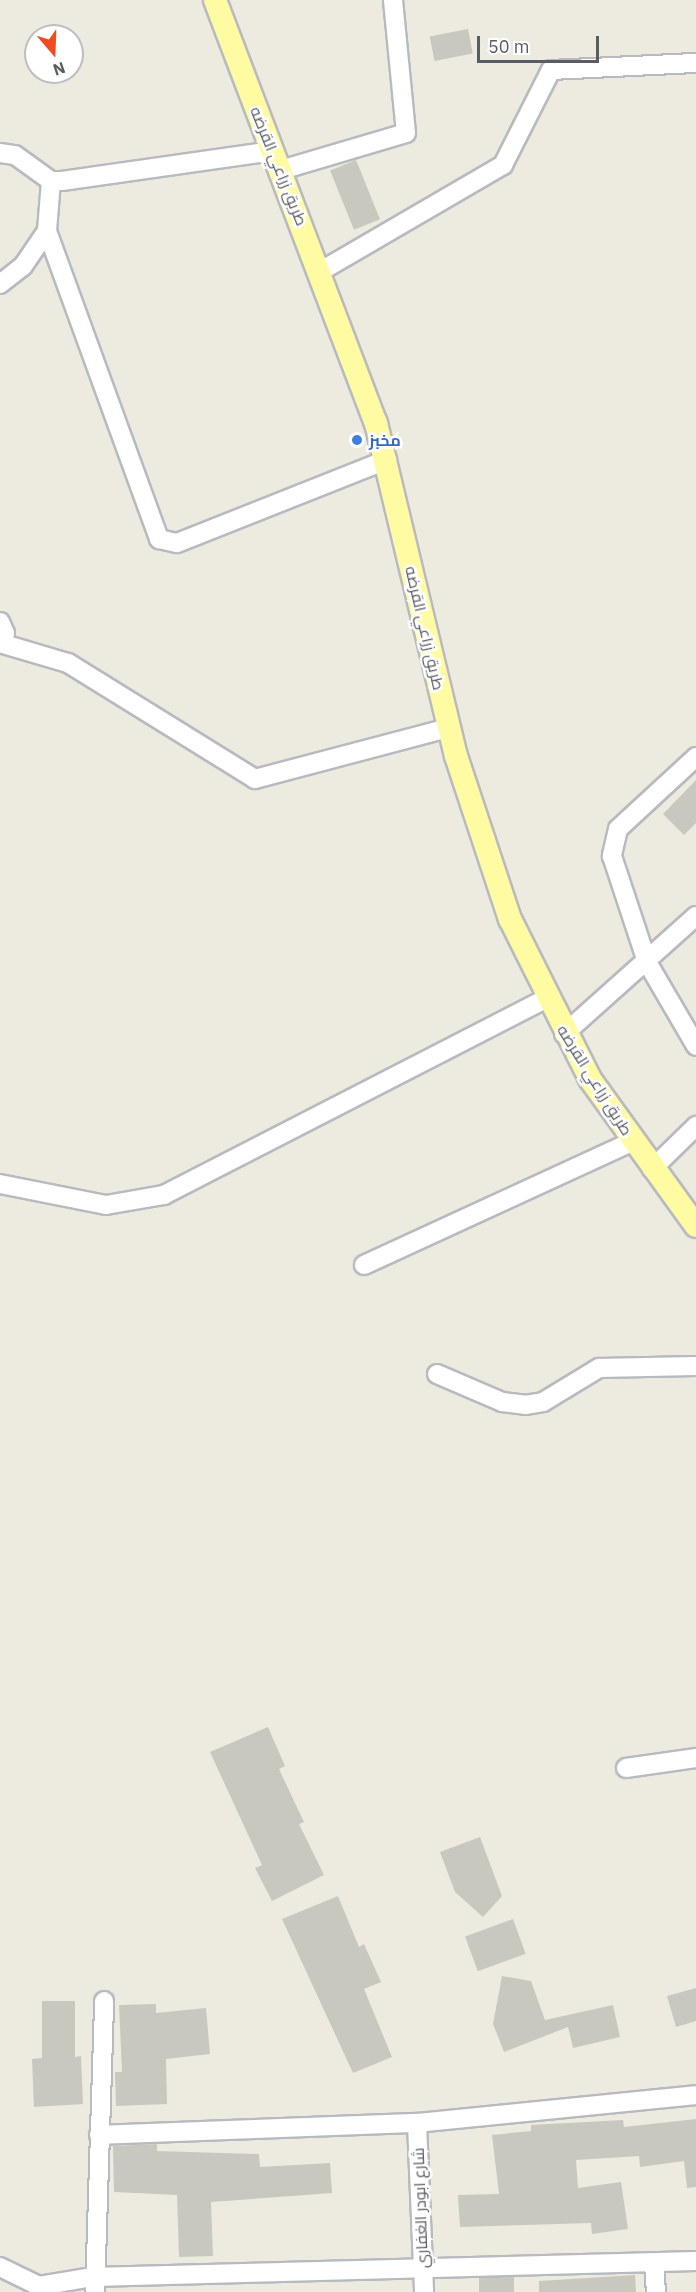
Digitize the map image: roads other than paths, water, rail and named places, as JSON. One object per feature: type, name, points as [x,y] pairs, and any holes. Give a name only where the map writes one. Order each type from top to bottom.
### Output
[{"type":"main road","name":"طريق زراعي القرضه","points":[[215,0],[321,271],[387,460],[448,728],[482,844],[546,999],[564,1034],[652,1169],[696,1226]]},
{"type":"street","points":[[0,153],[15,155],[51,181],[277,160],[406,133],[393,0]]},
{"type":"street","points":[[321,271],[503,165],[551,70],[696,63]]},
{"type":"street","points":[[51,181],[47,231],[163,542],[185,540],[387,460]]},
{"type":"street","points":[[0,284],[23,266],[47,231]]},
{"type":"street","points":[[0,622],[5,633],[1,643],[68,663],[255,778],[448,728]]},
{"type":"street","points":[[695,761],[618,829],[612,842],[647,962],[696,1046]]},
{"type":"street","points":[[564,1034],[696,916]]},
{"type":"street","points":[[0,1184],[106,1205],[164,1195],[546,999]]},
{"type":"street","points":[[652,1169],[696,1126]]},
{"type":"street","points":[[364,1264],[633,1141]]},
{"type":"street","points":[[437,1374],[502,1402],[525,1405],[543,1402],[599,1368],[696,1366]]},
{"type":"street","points":[[626,1768],[696,1758]]},
{"type":"street","points":[[94,2284],[104,2001]]},
{"type":"street","points":[[99,2135],[417,2123],[696,2095]]},
{"type":"street","name":"شارع ابودر الغفاري","points":[[417,2123],[424,2292]]},
{"type":"street","points":[[0,2267],[39,2286],[696,2261]]},
{"type":"street","points":[[654,2264],[656,2292]]},
{"type":"place","name":"مخبز","points":[[357,440]]}]
